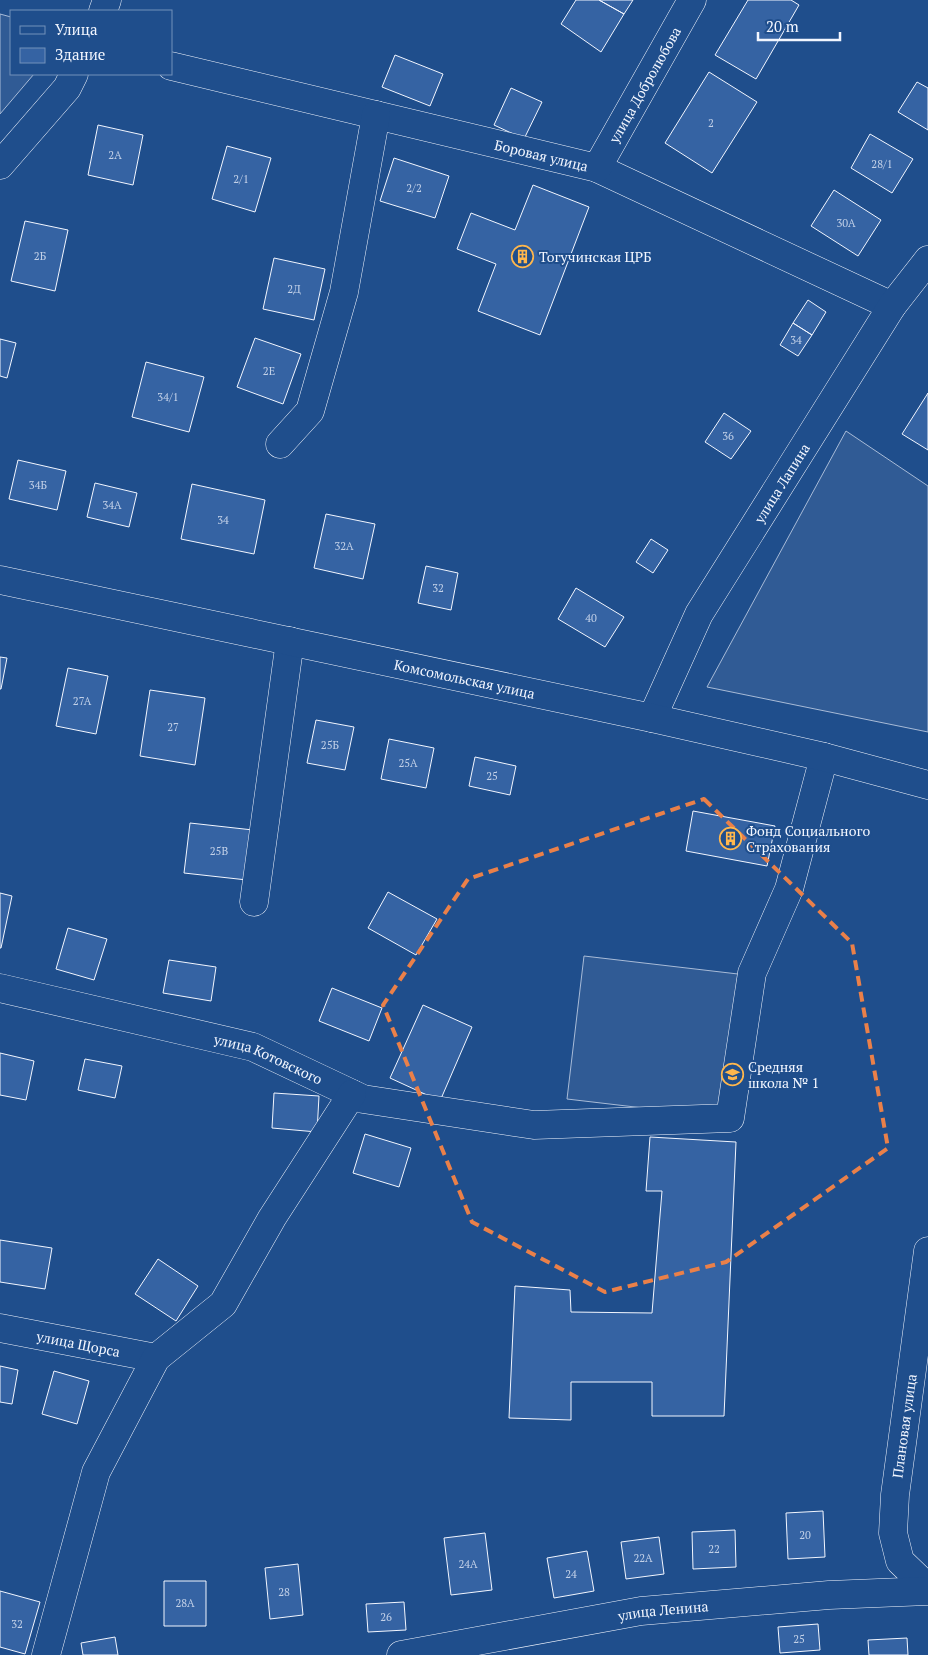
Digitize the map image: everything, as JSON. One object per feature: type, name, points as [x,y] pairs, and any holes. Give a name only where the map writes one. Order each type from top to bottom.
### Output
[{"type":"street","name":"улица Добролюбова","points":[[597,168],[692,0]]},
{"type":"street","name":"Боровая улица","points":[[172,66],[597,168],[892,306]]},
{"type":"street","points":[[3,158],[67,88],[74,75]]},
{"type":"street","points":[[280,444],[310,411],[344,292],[376,115]]},
{"type":"street","name":"улица Лапина","points":[[652,718],[699,614],[892,306],[927,262]]},
{"type":"street","name":"Комсомольская улица","points":[[0,580],[652,718],[824,757],[928,785]]},
{"type":"street","points":[[254,902],[290,641]]},
{"type":"street","name":"улица Котовского","points":[[0,988],[253,1046],[363,1099],[534,1126],[730,1118],[752,973],[789,889],[824,757]]},
{"type":"street","points":[[46,1655],[96,1472],[156,1358],[223,1304],[272,1218],[352,1094]]},
{"type":"street","name":"Плановая улица","points":[[928,1251],[895,1494],[893,1533],[900,1561],[928,1589]]},
{"type":"street","name":"улица Щорса","points":[[0,1328],[156,1358]]},
{"type":"street","name":"улица Ленина","points":[[401,1655],[641,1611],[829,1595],[928,1589]]},
{"type":"highlighted area","points":[[704,799],[852,943],[888,1148],[726,1262],[605,1292],[472,1222],[383,1005],[468,879]]},
{"type":"shaded area","points":[[0,14],[10,17],[10,75],[33,75],[0,114]]},
{"type":"shaded area","points":[[846,431],[928,486],[928,732],[707,687]]},
{"type":"shaded area","points":[[584,956],[738,974],[720,1117],[567,1099]]},
{"type":"building","points":[[576,0],[599,0],[624,14],[601,52],[561,24]]},
{"type":"building","points":[[599,0],[633,0],[624,14]]},
{"type":"building","points":[[748,0],[791,0],[799,5],[756,79],[715,55]]},
{"type":"building","points":[[395,55],[443,74],[430,106],[382,87]]},
{"type":"building","points":[[709,72],[757,102],[712,173],[665,143]]},
{"type":"building","points":[[917,82],[928,88],[928,130],[898,112]]},
{"type":"building","points":[[511,88],[542,102],[524,139],[494,125]]},
{"type":"building","points":[[98,125],[143,135],[133,185],[88,175]]},
{"type":"building","points":[[870,134],[913,159],[892,193],[851,168]]},
{"type":"building","points":[[227,146],[271,158],[255,212],[212,199]]},
{"type":"building","points":[[394,158],[449,176],[435,218],[380,201]]},
{"type":"building","name":"Тогучинская ЦРБ","points":[[533,185],[589,207],[540,335],[478,311],[496,264],[457,249],[471,213],[515,230]]},
{"type":"building","points":[[834,190],[881,220],[858,256],[811,226]]},
{"type":"building","points":[[25,221],[68,230],[55,291],[11,281]]},
{"type":"building","points":[[274,258],[325,269],[314,320],[263,309]]},
{"type":"building","points":[[808,300],[826,312],[812,335],[793,323]]},
{"type":"building","points":[[793,323],[812,335],[798,356],[780,345]]},
{"type":"building","points":[[255,338],[301,354],[283,404],[237,387]]},
{"type":"building","points":[[0,339],[16,343],[7,378],[0,376]]},
{"type":"building","points":[[146,362],[204,377],[189,432],[132,417]]},
{"type":"building","points":[[928,393],[928,450],[902,434]]},
{"type":"building","points":[[724,413],[751,431],[731,459],[705,442]]},
{"type":"building","points":[[18,460],[66,471],[57,510],[9,499]]},
{"type":"building","points":[[95,483],[137,493],[129,527],[87,517]]},
{"type":"building","points":[[192,484],[265,500],[254,554],[181,539]]},
{"type":"building","points":[[326,514],[375,524],[363,579],[314,568]]},
{"type":"building","points":[[651,539],[668,550],[653,573],[636,562]]},
{"type":"building","points":[[426,566],[458,573],[451,610],[418,603]]},
{"type":"building","points":[[576,588],[624,617],[605,647],[558,619]]},
{"type":"building","points":[[0,657],[7,658],[1,689],[0,689]]},
{"type":"building","points":[[68,668],[108,676],[96,734],[56,726]]},
{"type":"building","points":[[150,690],[205,698],[195,765],[140,756]]},
{"type":"building","points":[[316,720],[354,727],[345,770],[307,763]]},
{"type":"building","points":[[389,739],[434,748],[426,788],[381,779]]},
{"type":"building","points":[[475,757],[516,766],[510,795],[469,786]]},
{"type":"building","name":"Фонд Социального Страхования","points":[[693,811],[775,826],[767,866],[686,851]]},
{"type":"building","points":[[190,823],[253,830],[247,880],[184,873]]},
{"type":"building","points":[[388,892],[437,919],[416,955],[368,928]]},
{"type":"building","points":[[0,893],[12,896],[1,948],[0,948]]},
{"type":"building","points":[[68,928],[107,939],[94,980],[56,969]]},
{"type":"building","points":[[169,960],[216,967],[211,1001],[163,993]]},
{"type":"building","points":[[332,988],[382,1008],[369,1041],[319,1021]]},
{"type":"building","points":[[423,1005],[472,1027],[440,1101],[390,1078]]},
{"type":"building","points":[[0,1053],[34,1061],[26,1100],[0,1095]]},
{"type":"building","points":[[85,1059],[122,1066],[115,1098],[78,1090]]},
{"type":"building","points":[[274,1093],[319,1096],[317,1132],[272,1128]]},
{"type":"building","points":[[365,1134],[411,1148],[399,1187],[353,1173]]},
{"type":"building","points":[[650,1137],[736,1142],[724,1416],[652,1416],[652,1382],[571,1382],[571,1420],[509,1418],[515,1286],[570,1290],[571,1312],[652,1313],[662,1191],[646,1191]]},
{"type":"building","points":[[0,1240],[52,1248],[45,1289],[0,1282]]},
{"type":"building","points":[[158,1259],[198,1286],[176,1321],[135,1294]]},
{"type":"building","points":[[0,1366],[18,1370],[12,1404],[0,1402]]},
{"type":"building","points":[[54,1371],[89,1381],[77,1424],[42,1414]]},
{"type":"building","points":[[823,1511],[825,1557],[788,1559],[786,1513]]},
{"type":"building","points":[[735,1530],[736,1567],[693,1569],[692,1532]]},
{"type":"building","points":[[485,1533],[492,1590],[451,1595],[444,1538]]},
{"type":"building","points":[[659,1537],[664,1574],[626,1579],[621,1542]]},
{"type":"building","points":[[587,1551],[594,1591],[554,1598],[547,1558]]},
{"type":"building","points":[[298,1564],[303,1615],[270,1619],[265,1568]]},
{"type":"building","points":[[164,1581],[206,1581],[206,1626],[164,1626]]},
{"type":"building","points":[[0,1591],[40,1602],[25,1654],[0,1647]]},
{"type":"building","points":[[404,1602],[406,1630],[368,1632],[366,1604]]},
{"type":"building","points":[[818,1624],[820,1650],[780,1653],[778,1627]]},
{"type":"building","points":[[115,1637],[118,1655],[83,1655],[81,1643]]},
{"type":"building","points":[[907,1638],[908,1655],[869,1655],[868,1640]]},
{"type":"place","name":"Тогучинская ЦРБ","points":[[523,256]]},
{"type":"place","name":"Фонд Социального Страхования","points":[[730,838]]},
{"type":"place","name":"Средняя школа № 1","points":[[732,1074]]}]
